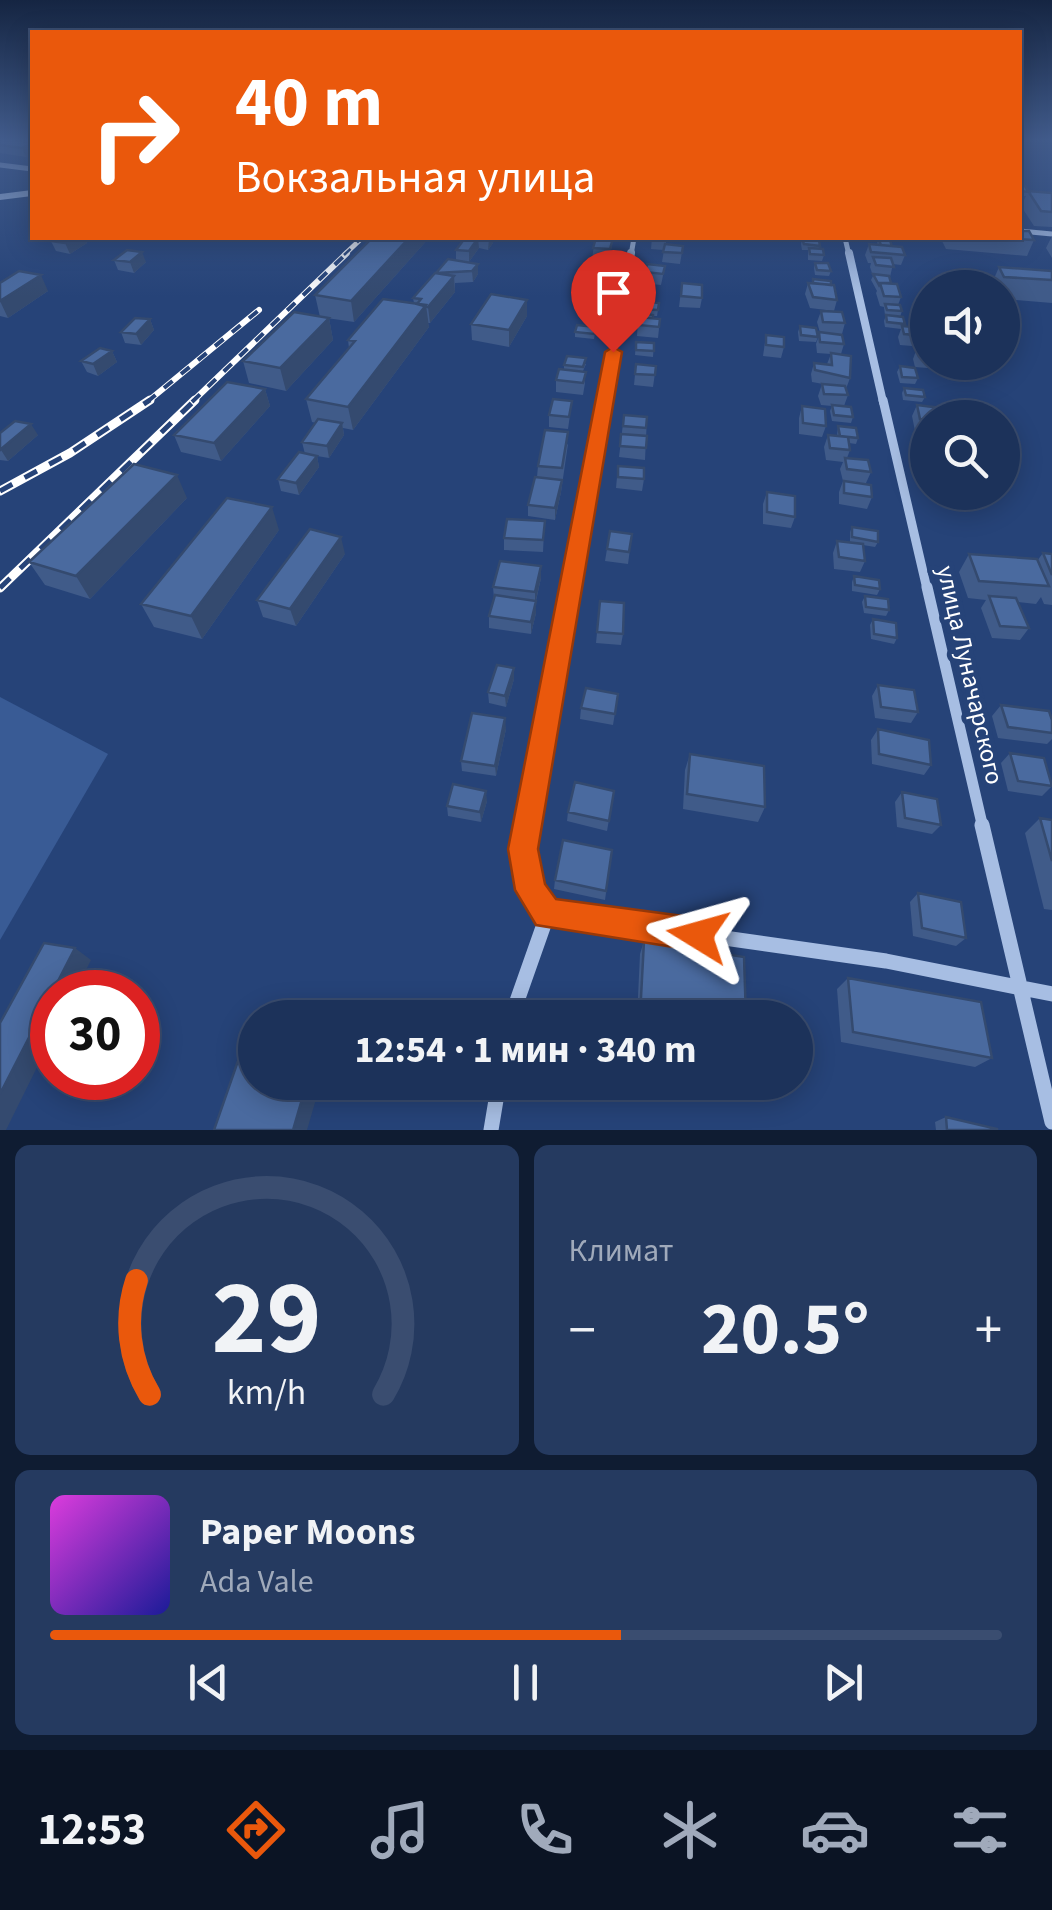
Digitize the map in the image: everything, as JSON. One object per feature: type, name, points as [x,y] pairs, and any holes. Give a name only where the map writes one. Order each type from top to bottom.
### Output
[{"type":"street","points":[[0,196],[30,193]]},
{"type":"street","points":[[1022,229],[1052,234]]},
{"type":"street","points":[[634,240],[523,849],[530,890],[548,914],[1020,985],[1052,994]]},
{"type":"street","name":"улица Луначарского","points":[[845,240],[1052,1122]]},
{"type":"street","points":[[517,1000],[548,914]]},
{"type":"street","points":[[491,1130],[496,1100]]},
{"type":"shaded area","points":[[0,697],[108,754],[0,940]]},
{"type":"building","points":[[1028,192],[1052,193],[1052,212],[1041,211]]},
{"type":"building","points":[[1022,231],[1029,231],[1034,240],[1022,239]]},
{"type":"building","points":[[370,240],[407,240],[351,301],[315,295]]},
{"type":"building","points":[[464,240],[477,240],[469,251],[456,250]]},
{"type":"building","points":[[595,240],[612,240],[610,249],[593,248]]},
{"type":"building","points":[[802,240],[819,240],[820,246],[804,244]]},
{"type":"building","points":[[665,244],[683,246],[682,253],[663,252]]},
{"type":"building","points":[[869,244],[902,247],[905,255],[871,252]]},
{"type":"building","points":[[809,248],[823,249],[824,255],[810,254]]},
{"type":"building","points":[[127,250],[142,252],[130,262],[114,260]]},
{"type":"building","points":[[873,257],[891,258],[894,267],[876,265]]},
{"type":"building","points":[[589,258],[612,259],[610,269],[587,267]]},
{"type":"building","points":[[448,259],[478,264],[472,271],[436,273]]},
{"type":"building","points":[[815,263],[828,263],[831,271],[817,270]]},
{"type":"building","points":[[647,264],[665,266],[663,274],[645,272]]},
{"type":"building","points":[[999,267],[1052,271],[1052,280],[1020,278],[1020,270]]},
{"type":"building","points":[[19,271],[41,275],[0,301],[0,283]]},
{"type":"building","points":[[435,273],[454,276],[428,307],[417,304],[421,299],[413,298]]},
{"type":"building","points":[[873,274],[889,276],[891,283],[879,285]]},
{"type":"building","points":[[813,279],[831,281],[831,285],[813,283]]},
{"type":"building","points":[[582,280],[603,283],[602,288],[580,285]]},
{"type":"building","points":[[682,283],[702,285],[702,298],[681,296]]},
{"type":"building","points":[[808,283],[834,285],[837,300],[813,297]]},
{"type":"building","points":[[880,283],[897,284],[901,297],[884,296]]},
{"type":"building","points":[[491,294],[527,300],[509,330],[471,324]]},
{"type":"building","points":[[383,299],[426,305],[348,407],[306,399],[355,341],[348,340]]},
{"type":"building","points":[[642,301],[659,303],[658,310],[640,309]]},
{"type":"building","points":[[885,304],[900,305],[902,311],[887,310]]},
{"type":"building","points":[[821,311],[842,312],[845,323],[823,322]]},
{"type":"building","points":[[294,312],[329,318],[280,368],[243,361]]},
{"type":"building","points":[[886,315],[903,317],[905,324],[887,322]]},
{"type":"building","points":[[639,317],[660,319],[659,327],[638,325]]},
{"type":"building","points":[[135,318],[150,319],[136,334],[121,332]]},
{"type":"building","points":[[577,325],[596,327],[594,334],[575,332]]},
{"type":"building","points":[[800,326],[816,328],[818,337],[801,335]]},
{"type":"building","points":[[819,332],[842,335],[844,344],[820,342]]},
{"type":"building","points":[[766,335],[784,337],[784,347],[766,345]]},
{"type":"building","points":[[636,342],[654,343],[654,351],[636,350]]},
{"type":"building","points":[[100,348],[112,351],[93,364],[81,361]]},
{"type":"building","points":[[831,353],[851,356],[850,378],[815,370],[814,363],[832,365]]},
{"type":"building","points":[[567,356],[586,358],[583,367],[564,365]]},
{"type":"building","points":[[636,364],[656,366],[655,375],[635,374]]},
{"type":"building","points":[[900,366],[910,367],[910,378],[902,377]]},
{"type":"building","points":[[559,369],[586,372],[583,383],[556,380]]},
{"type":"building","points":[[227,382],[265,389],[214,443],[174,435]]},
{"type":"building","points":[[822,384],[845,386],[848,395],[824,394]]},
{"type":"building","points":[[904,388],[923,390],[925,397],[906,395]]},
{"type":"building","points":[[553,399],[572,401],[569,417],[549,415]]},
{"type":"building","points":[[832,405],[851,407],[853,417],[834,415]]},
{"type":"building","points":[[802,406],[825,409],[826,426],[803,423]]},
{"type":"building","points":[[624,415],[647,417],[646,428],[623,426]]},
{"type":"building","points":[[318,419],[342,423],[327,446],[302,442]]},
{"type":"building","points":[[15,421],[31,424],[0,450],[0,433]]},
{"type":"building","points":[[838,426],[856,428],[858,438],[840,436]]},
{"type":"building","points":[[545,430],[568,432],[562,468],[538,466]]},
{"type":"building","points":[[621,434],[647,436],[646,448],[620,446]]},
{"type":"building","points":[[828,435],[848,437],[850,450],[830,448]]},
{"type":"building","points":[[299,452],[317,456],[296,483],[278,479]]},
{"type":"building","points":[[845,458],[868,460],[871,472],[847,469]]},
{"type":"building","points":[[134,464],[177,475],[76,576],[29,562]]},
{"type":"building","points":[[618,466],[644,468],[644,479],[618,477]]},
{"type":"building","points":[[535,477],[562,480],[555,508],[528,505]]},
{"type":"building","points":[[844,481],[871,485],[872,497],[844,493]]},
{"type":"building","points":[[767,492],[795,496],[795,517],[767,512]]},
{"type":"building","points":[[227,498],[272,507],[191,616],[141,604]]},
{"type":"building","points":[[507,519],[545,521],[543,540],[504,538]]},
{"type":"building","points":[[852,527],[878,531],[878,542],[852,537]]},
{"type":"building","points":[[310,529],[341,537],[290,609],[257,600]]},
{"type":"building","points":[[610,531],[632,534],[629,552],[607,549]]},
{"type":"building","points":[[837,541],[863,544],[865,561],[839,557]]},
{"type":"building","points":[[1043,553],[1052,554],[1052,575]]},
{"type":"building","points":[[969,554],[1037,559],[1049,586],[979,581]]},
{"type":"building","points":[[500,561],[541,566],[535,592],[493,587]]},
{"type":"building","points":[[854,576],[879,580],[880,589],[855,585]]},
{"type":"building","points":[[495,595],[536,601],[531,622],[489,616]]},
{"type":"building","points":[[865,596],[888,599],[889,610],[866,607]]},
{"type":"building","points":[[989,596],[1016,598],[1029,628],[1000,626]]},
{"type":"building","points":[[600,601],[624,603],[623,634],[597,632]]},
{"type":"building","points":[[873,619],[896,623],[897,638],[874,634]]},
{"type":"building","points":[[497,665],[514,668],[505,696],[488,692]]},
{"type":"building","points":[[878,685],[914,690],[918,712],[881,707]]},
{"type":"building","points":[[586,688],[618,694],[615,714],[581,708]]},
{"type":"building","points":[[1001,705],[1049,711],[1052,733],[1008,727]]},
{"type":"building","points":[[472,713],[505,718],[495,766],[461,761]]},
{"type":"building","points":[[878,729],[929,740],[931,765],[879,754]]},
{"type":"building","points":[[1010,753],[1044,758],[1052,786],[1018,781]]},
{"type":"building","points":[[690,754],[764,766],[765,807],[687,794]]},
{"type":"building","points":[[575,782],[614,791],[609,821],[568,812]]},
{"type":"building","points":[[453,784],[486,791],[480,812],[447,806]]},
{"type":"building","points":[[902,792],[937,799],[941,825],[905,818]]},
{"type":"building","points":[[1040,818],[1052,820],[1052,861]]},
{"type":"building","points":[[563,840],[612,850],[606,891],[555,880]]},
{"type":"building","points":[[918,893],[961,902],[966,938],[922,928]]},
{"type":"building","points":[[644,941],[744,957],[745,1000],[641,1000]]},
{"type":"building","points":[[44,943],[75,948],[64,970],[30,970],[30,1036],[0,1094],[0,1023]]},
{"type":"building","points":[[848,978],[981,1002],[992,1058],[853,1032]]},
{"type":"building","points":[[238,1061],[238,1100],[302,1100],[293,1130],[214,1130]]},
{"type":"building","points":[[946,1117],[997,1129],[997,1130],[947,1130]]},
{"type":"railway","points":[[344,255],[360,240]]},
{"type":"railway","points":[[192,402],[347,253]]},
{"type":"railway","points":[[147,402],[259,310]]},
{"type":"railway","points":[[0,588],[195,400]]},
{"type":"railway","points":[[0,491],[70,453],[147,402]]},
{"type":"route","points":[[613,352],[523,849],[530,890],[548,914],[698,935]]}]
